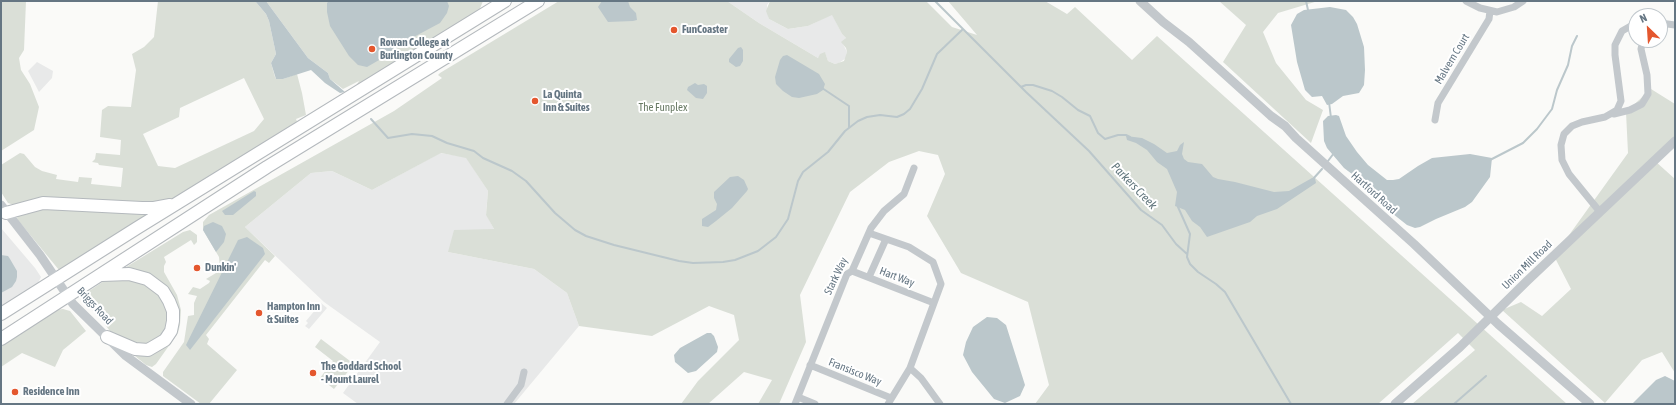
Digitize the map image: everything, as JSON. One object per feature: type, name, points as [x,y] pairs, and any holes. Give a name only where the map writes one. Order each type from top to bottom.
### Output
[{"type":"highway","points":[[1,314],[179,202],[505,1]]},
{"type":"highway","points":[[1,339],[267,167],[538,1]]},
{"type":"highway","points":[[3,211],[48,202],[154,208],[179,202]]},
{"type":"highway","points":[[101,275],[129,274],[147,279],[163,291],[173,311],[173,321],[168,336],[157,346],[148,350],[135,348],[107,337]]},
{"type":"street","name":"Hartford Road","points":[[1140,1],[1163,22],[1189,42],[1271,116],[1285,126],[1296,138],[1414,244],[1491,317],[1590,404]]},
{"type":"street","points":[[1466,1],[1480,8],[1497,12],[1508,9],[1524,1]]},
{"type":"street","name":"Malvern Court","points":[[1435,120],[1438,103],[1489,19],[1490,11]]},
{"type":"street","points":[[1610,115],[1618,110],[1621,101],[1615,45],[1622,31],[1628,26]]},
{"type":"street","points":[[1600,212],[1569,174],[1562,160],[1561,145],[1564,134],[1572,126],[1630,110],[1642,104],[1648,94],[1647,75],[1641,48]]},
{"type":"street","name":"Union Mill Road","points":[[1394,404],[1491,317],[1675,141]]},
{"type":"street","name":"Stark Way","points":[[796,401],[846,274],[852,271],[869,233],[884,211],[904,194],[914,168]]},
{"type":"street","name":"Briggs Road","points":[[3,211],[40,255],[73,304],[132,361],[191,404]]},
{"type":"street","points":[[869,233],[909,247],[933,262],[941,284],[910,368],[890,401]]},
{"type":"street","points":[[869,278],[886,239]]},
{"type":"street","name":"Hart Way","points":[[852,271],[934,303]]},
{"type":"street","name":"Fransisco Way","points":[[810,365],[890,401]]},
{"type":"street","points":[[910,368],[921,378],[940,404]]},
{"type":"street","points":[[507,404],[521,385],[524,372]]},
{"type":"street","points":[[796,401],[815,404]]},
{"type":"shaded area","points":[[255,1],[266,1],[308,58],[328,73],[330,79],[345,92],[340,93],[325,83],[311,70],[283,79],[276,79],[271,63],[276,54],[269,21],[266,14]]},
{"type":"shaded area","points":[[329,1],[447,1],[449,6],[447,13],[440,23],[395,47],[386,56],[367,67],[358,65],[349,56],[330,26],[327,12],[327,3]]},
{"type":"shaded area","points":[[602,1],[628,1],[630,7],[636,13],[637,20],[608,22],[598,7]]},
{"type":"shaded area","points":[[727,1],[770,1],[767,5],[769,19],[788,29],[808,26],[832,14],[842,34],[846,38],[843,44],[847,52],[846,58],[835,64],[828,61],[825,53],[818,58],[759,23]]},
{"type":"shaded area","points":[[1330,7],[1346,10],[1357,24],[1364,47],[1365,70],[1364,85],[1359,93],[1343,96],[1332,104],[1327,105],[1322,96],[1312,97],[1305,90],[1297,62],[1291,25],[1297,14],[1304,10]]},
{"type":"shaded area","points":[[741,47],[743,50],[743,61],[740,66],[736,67],[729,62],[729,59],[738,48]]},
{"type":"shaded area","points":[[787,55],[819,74],[825,84],[823,90],[817,94],[799,98],[792,97],[783,91],[776,84],[775,77],[780,60],[783,56]]},
{"type":"shaded area","points":[[37,62],[53,71],[52,78],[39,92],[28,71]]},
{"type":"shaded area","points":[[695,83],[698,85],[704,84],[707,86],[707,93],[703,99],[696,98],[687,90],[688,87]]},
{"type":"shaded area","points":[[1328,116],[1339,116],[1346,136],[1357,152],[1368,165],[1387,180],[1399,179],[1432,158],[1470,154],[1492,158],[1490,177],[1472,202],[1465,207],[1420,227],[1415,228],[1407,225],[1378,202],[1356,177],[1344,168],[1327,148],[1324,141],[1323,121]]},
{"type":"shaded area","points":[[1126,136],[1142,138],[1167,153],[1177,151],[1180,145],[1184,142],[1182,154],[1184,159],[1188,162],[1202,164],[1213,177],[1218,179],[1274,192],[1289,191],[1312,178],[1315,178],[1316,183],[1277,209],[1257,216],[1250,222],[1207,237],[1200,227],[1192,221],[1185,210],[1175,206],[1177,192],[1167,169],[1157,162],[1147,150],[1136,143],[1127,140]]},
{"type":"shaded area","points":[[440,153],[466,157],[488,191],[486,214],[494,229],[448,252],[534,269],[567,293],[579,326],[514,404],[358,404],[343,393],[380,342],[324,302],[245,227],[311,173],[332,171],[372,190]]},
{"type":"shaded area","points":[[738,176],[744,180],[748,189],[747,191],[732,208],[716,221],[708,227],[702,226],[702,219],[716,210],[717,204],[714,198],[714,192],[730,177]]},
{"type":"shaded area","points":[[254,191],[256,192],[256,196],[233,215],[225,215],[222,211]]},
{"type":"shaded area","points":[[213,222],[222,226],[226,234],[224,242],[216,252],[203,230],[204,226]]},
{"type":"shaded area","points":[[1,228],[41,277],[38,283],[1,307]]},
{"type":"shaded area","points":[[247,237],[263,248],[265,254],[190,350],[186,345],[238,240]]},
{"type":"shaded area","points":[[1,255],[8,256],[17,271],[17,277],[12,287],[1,293]]},
{"type":"shaded area","points":[[321,303],[327,308],[309,329],[305,326],[308,323],[306,321]]},
{"type":"shaded area","points":[[987,317],[997,318],[1006,325],[1025,385],[1020,396],[1005,403],[994,399],[972,372],[963,355],[966,342],[973,327]]},
{"type":"shaded area","points":[[707,333],[711,333],[714,336],[718,347],[717,352],[696,371],[688,373],[675,362],[674,355],[680,348]]},
{"type":"shaded area","points":[[1665,376],[1675,381],[1675,404],[1632,404],[1656,380]]},
{"type":"green space","points":[[1,1],[26,1],[24,50],[19,58],[21,70],[30,84],[39,107],[34,130],[1,151]]},
{"type":"green space","points":[[158,1],[255,1],[266,14],[269,21],[276,54],[271,63],[275,77],[276,79],[283,79],[297,74],[306,115],[296,119],[298,124],[178,197],[166,202],[152,204],[57,197],[36,198],[14,205],[8,203],[1,192],[1,165],[20,153],[24,154],[35,167],[42,171],[57,175],[56,179],[78,182],[79,177],[92,178],[91,184],[121,187],[123,168],[99,165],[98,163],[92,162],[95,159],[96,153],[120,155],[121,140],[100,137],[102,110],[108,106],[131,107],[136,70],[132,54],[144,47],[154,37]],"holes":[[[244,78],[264,119],[254,131],[175,168],[158,166],[143,134],[179,117],[180,108]]]},
{"type":"green space","name":"Rowan College at Burlington County","points":[[266,1],[483,1],[479,11],[352,92],[359,81],[343,89],[330,79],[328,73],[308,58]]},
{"type":"green space","name":"The Funplex","points":[[559,1],[727,1],[759,23],[818,58],[820,54],[825,52],[828,61],[835,64],[844,61],[847,52],[846,48],[841,42],[846,38],[842,34],[832,15],[808,26],[788,29],[769,19],[766,11],[770,1],[926,1],[952,27],[977,35],[948,1],[1045,1],[1067,14],[1075,7],[1132,60],[1157,36],[1567,404],[1412,404],[1475,350],[1458,333],[1378,404],[1035,404],[1049,385],[1028,302],[961,273],[927,216],[945,174],[938,155],[919,151],[889,162],[850,192],[800,295],[806,342],[779,404],[758,404],[772,380],[744,372],[708,404],[681,404],[698,381],[739,340],[734,315],[709,306],[652,336],[579,326],[567,293],[534,269],[448,252],[454,230],[494,229],[486,215],[488,191],[466,158],[441,153],[372,190],[332,171],[311,173],[245,227],[275,256],[269,263],[265,260],[206,335],[209,339],[207,344],[237,370],[209,404],[201,404],[163,376],[163,372],[184,342],[188,316],[194,315],[194,303],[197,296],[188,294],[193,287],[200,289],[209,283],[210,281],[206,279],[216,273],[220,268],[219,257],[203,230],[203,222],[209,215],[394,111],[442,78],[438,75],[440,73]]},
{"type":"green space","points":[[1219,1],[1318,1],[1278,13],[1263,32],[1276,63],[1306,100],[1323,110],[1311,143],[1223,62],[1246,25]]},
{"type":"green space","points":[[1651,89],[1675,104],[1675,142],[1655,161],[1675,179],[1675,373],[1662,352],[1642,360],[1605,403],[1502,310],[1521,302],[1542,316],[1571,289],[1554,256],[1628,153],[1626,112]]},
{"type":"green space","points":[[40,208],[151,213],[59,270],[17,219],[18,214]]},
{"type":"green space","points":[[190,230],[197,235],[197,242],[194,245],[191,240],[164,257],[166,262],[164,272],[177,295],[181,310],[180,325],[178,333],[156,364],[152,367],[146,365],[129,351],[157,349],[175,305],[123,269],[183,232]]},
{"type":"green space","points":[[118,277],[149,283],[165,300],[169,323],[165,333],[150,346],[138,346],[112,334],[86,303],[84,298],[86,293],[107,279]]},
{"type":"green space","points":[[63,309],[70,311],[86,331],[63,350],[55,367],[22,353],[1,367],[1,346],[56,310]]},
{"type":"green space","points":[[321,339],[354,364],[334,389],[320,378],[333,361],[315,347]]},
{"type":"waterway","name":"Parkers Creek","points":[[935,1],[1026,92],[1089,151],[1141,210],[1162,225],[1176,244],[1187,254]]},
{"type":"waterway","points":[[1306,1],[1308,10]]},
{"type":"waterway","points":[[371,119],[388,138],[412,134],[432,136],[447,143],[474,151],[483,158],[512,171],[526,181],[555,213],[575,230],[586,236],[614,245],[679,261],[693,263],[723,262],[735,260],[758,251],[776,237],[788,219],[798,181],[803,172],[828,152],[845,131],[858,121],[867,117],[880,115],[897,117],[910,109],[922,89],[937,54],[963,29]]},
{"type":"waterway","points":[[1490,160],[1523,143],[1537,129],[1552,109],[1557,90],[1568,65],[1572,46],[1577,36]]},
{"type":"waterway","points":[[1021,87],[1033,85],[1052,91],[1062,97],[1078,110],[1090,116],[1098,133],[1105,139],[1118,135],[1126,135],[1130,137]]},
{"type":"waterway","points":[[822,88],[849,106],[849,128]]},
{"type":"waterway","points":[[1329,102],[1331,118]]},
{"type":"waterway","points":[[1328,161],[1334,153]]},
{"type":"waterway","points":[[1313,179],[1322,169]]},
{"type":"waterway","name":"Parkers Creek","points":[[1178,207],[1190,234],[1187,257],[1190,264],[1198,272],[1225,292],[1291,404]]},
{"type":"waterway","points":[[1454,404],[1486,376]]},
{"type":"place","name":"FunCoaster","points":[[674,30]]},
{"type":"place","name":"Rowan College at Burlington County","points":[[372,49]]},
{"type":"place","name":"La Quinta Inn & Suites","points":[[535,101]]},
{"type":"place","name":"Dunkin'","points":[[197,268]]},
{"type":"place","name":"Hampton Inn & Suites","points":[[259,313]]},
{"type":"place","name":"The Goddard School - Mount Laurel","points":[[313,373]]},
{"type":"place","name":"Residence Inn","points":[[15,392]]}]
